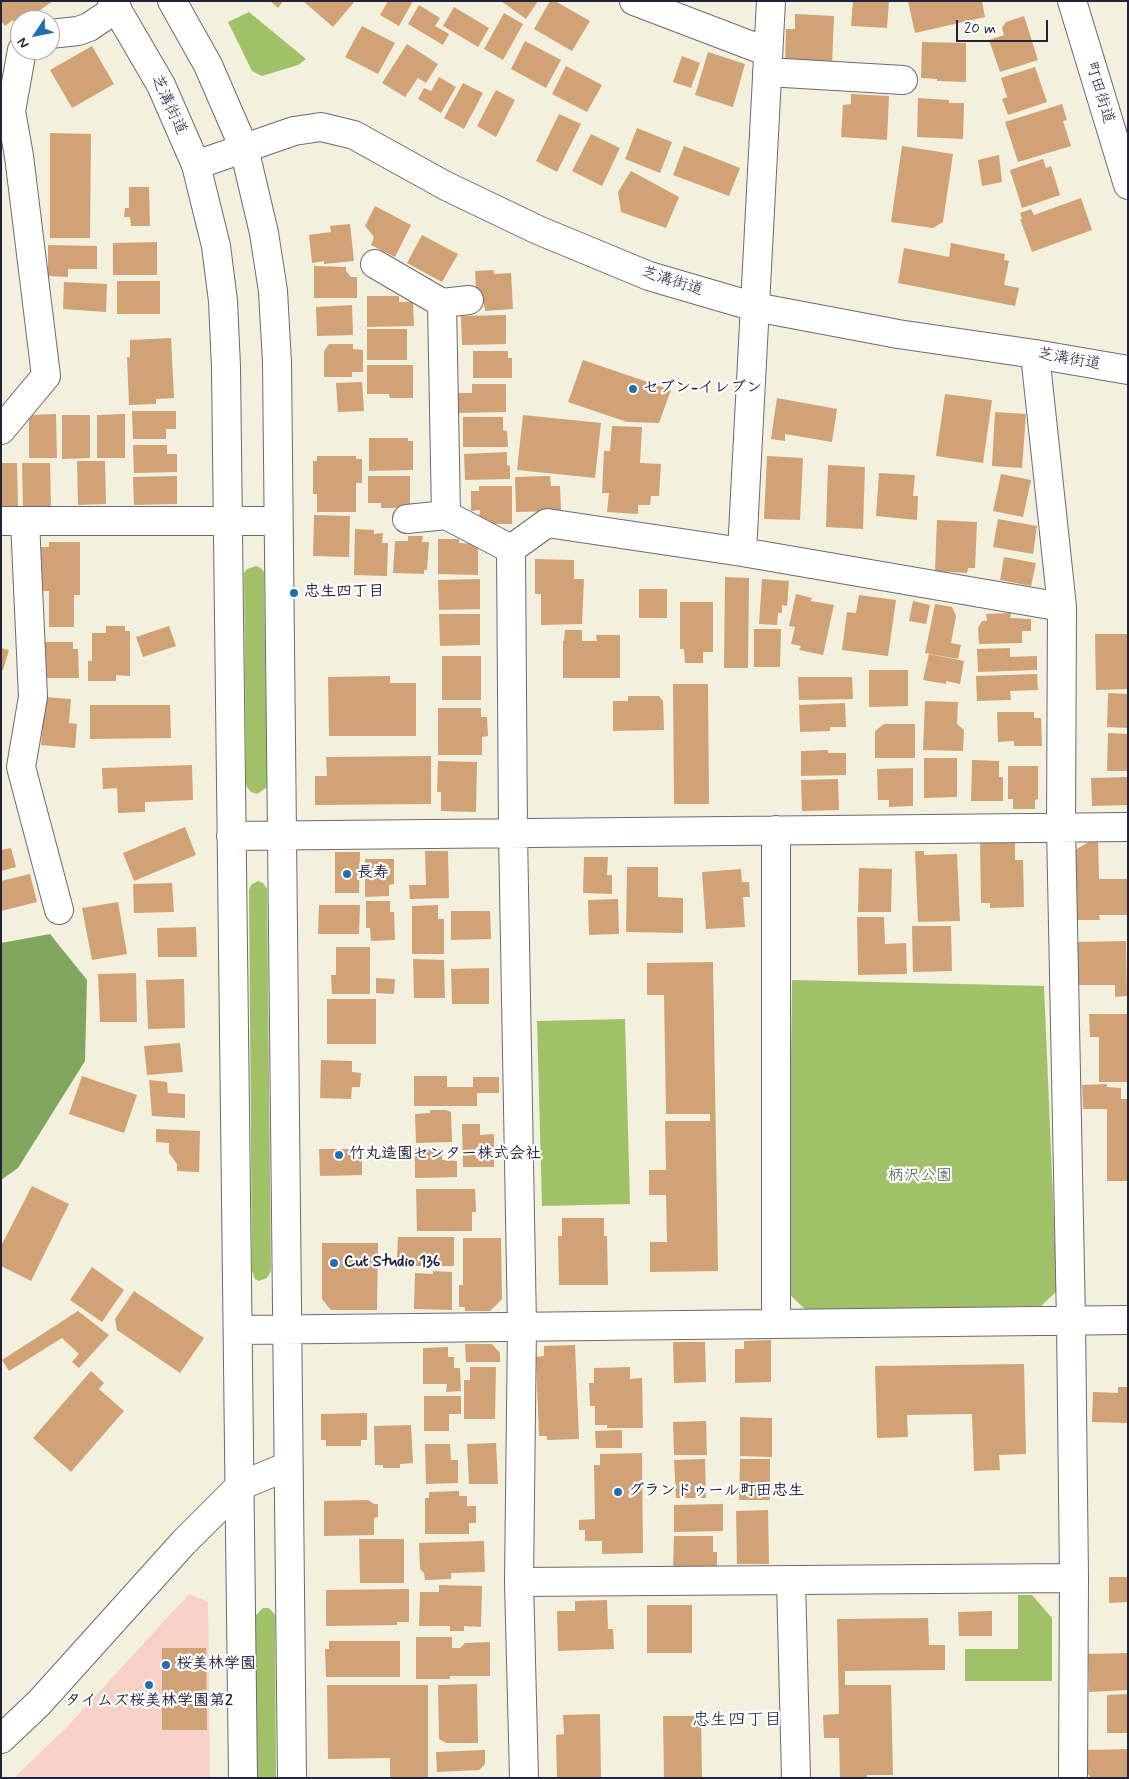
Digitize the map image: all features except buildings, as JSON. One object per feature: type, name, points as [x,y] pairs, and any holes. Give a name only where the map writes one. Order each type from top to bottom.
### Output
[{"type":"street","points":[[172,1],[208,65],[244,148],[264,233],[274,291],[277,363],[292,1778]]},
{"type":"street","points":[[634,1],[768,62],[902,80]]},
{"type":"street","points":[[742,552],[771,1]]},
{"type":"street","name":"町田街道","points":[[1072,1],[1128,185]]},
{"type":"street","points":[[60,33],[78,31],[89,27],[115,5]]},
{"type":"street","name":"芝溝街道","points":[[115,5],[162,85],[196,165],[294,131],[321,127],[354,135],[446,186],[538,230],[650,276],[755,307],[898,334],[1128,370]]},
{"type":"street","points":[[1,430],[46,376],[19,156],[11,111],[20,60]]},
{"type":"street","points":[[196,165],[216,246],[223,302],[226,367],[244,1778]]},
{"type":"street","points":[[375,264],[442,303],[469,300]]},
{"type":"street","points":[[442,303],[446,515]]},
{"type":"street","points":[[1034,354],[1062,607],[1061,827],[1071,1321],[1074,1578],[1073,1778]]},
{"type":"street","points":[[406,519],[446,515],[510,549]]},
{"type":"street","points":[[58,910],[20,767],[33,697],[13,521],[228,520],[278,522]]},
{"type":"street","points":[[510,549],[547,523],[742,552],[1062,607]]},
{"type":"street","points":[[510,549],[522,1326],[519,1582],[524,1778]]},
{"type":"street","points":[[231,836],[1128,827]]},
{"type":"street","points":[[776,830],[776,1324]]},
{"type":"street","points":[[238,1330],[1128,1320]]},
{"type":"street","points":[[1,1739],[39,1704],[184,1542],[240,1486],[288,1466]]},
{"type":"street","points":[[519,1582],[1074,1578]]},
{"type":"street","points":[[791,1580],[796,1778]]},
{"type":"shaded area","name":"桜美林学園","points":[[189,1594],[208,1602],[210,1778],[14,1778],[66,1728]]},
{"type":"green space","points":[[249,12],[306,59],[298,65],[262,76],[252,71],[228,22]]},
{"type":"green space","points":[[256,566],[264,572],[267,783],[266,788],[257,794],[251,792],[246,783],[244,573],[247,569]]},
{"type":"green space","points":[[258,881],[263,883],[267,889],[271,1271],[267,1278],[259,1281],[255,1279],[252,1271],[249,890],[251,885]]},
{"type":"green space","points":[[50,934],[87,980],[85,1061],[18,1168],[1,1180],[1,943]]},
{"type":"green space","name":"柄沢公園","points":[[792,980],[1044,986],[1057,1291],[1041,1306],[807,1311],[788,1293]]},
{"type":"green space","points":[[625,1019],[630,1204],[542,1206],[537,1021]]},
{"type":"green space","points":[[1018,1595],[1032,1595],[1052,1618],[1052,1681],[965,1681],[965,1649],[1018,1649]]},
{"type":"green space","points":[[263,1608],[269,1608],[275,1615],[276,1778],[257,1778],[255,1616]]},
{"type":"place","name":"セブン-イレブン","points":[[633,389]]},
{"type":"place","name":"忠生四丁目","points":[[294,593]]},
{"type":"place","name":"長寿","points":[[347,874]]},
{"type":"place","name":"竹丸造園センター株式会社","points":[[339,1155]]},
{"type":"place","name":"Cut Studio 136","points":[[334,1263]]},
{"type":"place","name":"グランドゥール町田忠生","points":[[618,1492]]},
{"type":"place","name":"桜美林学園","points":[[166,1665]]},
{"type":"place","name":"タイムズ桜美林学園第2","points":[[149,1685]]},
{"type":"district","name":"忠生四丁目","points":[[737,1721]]}]
